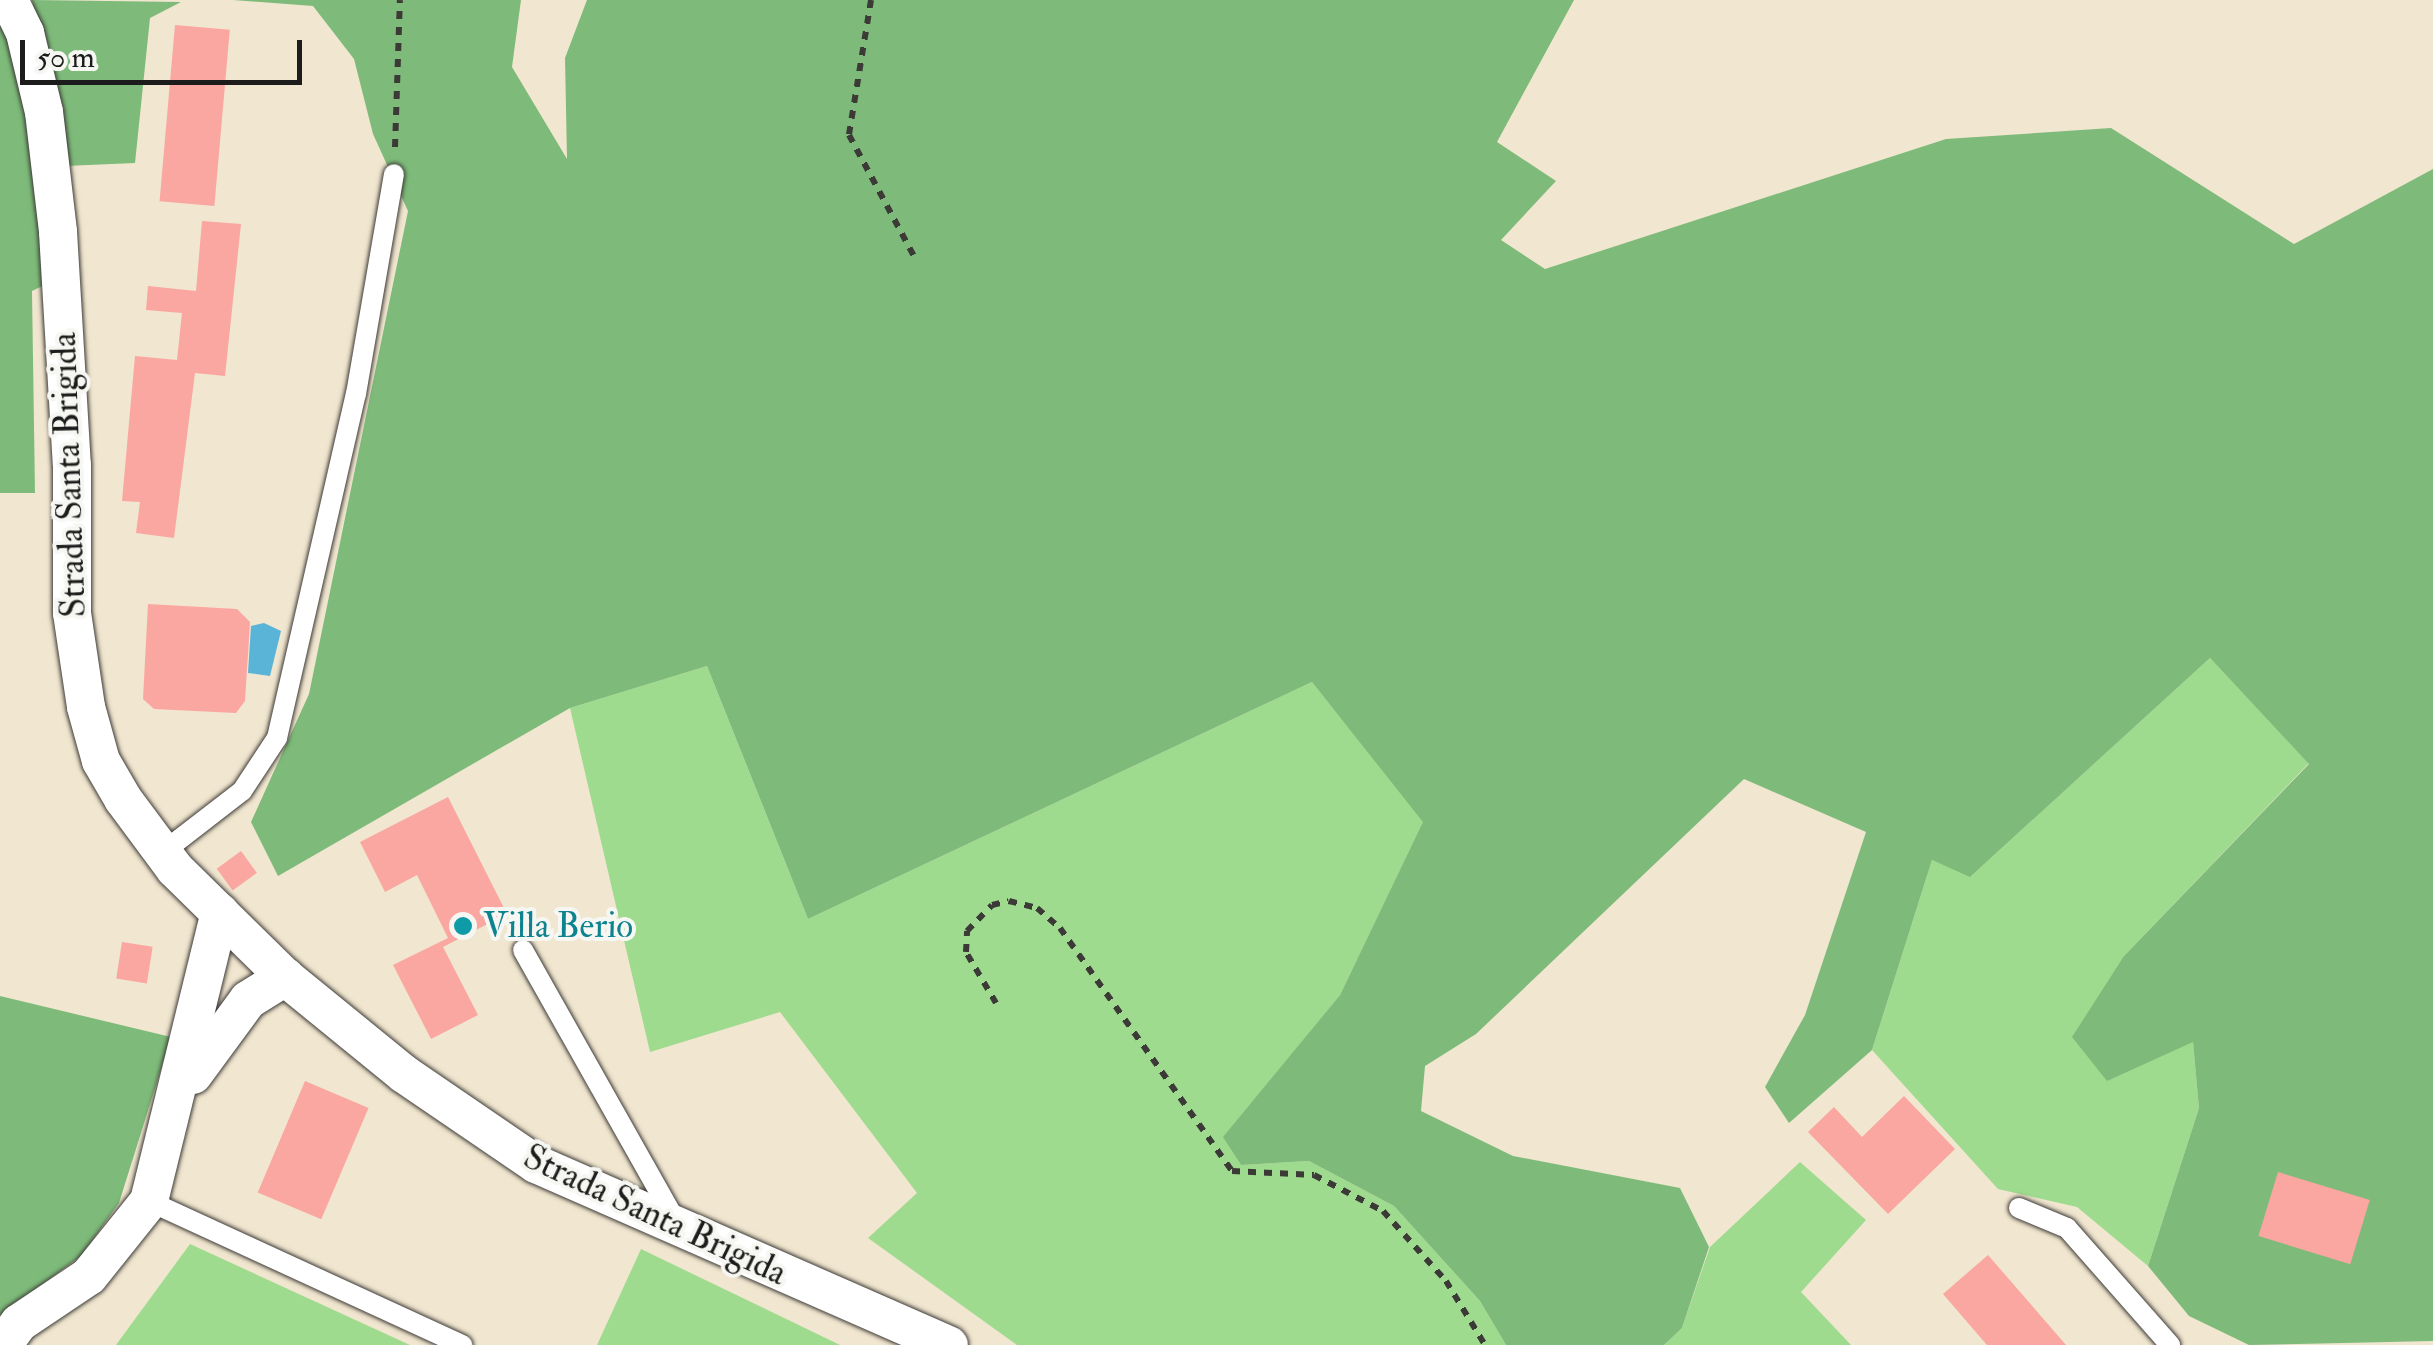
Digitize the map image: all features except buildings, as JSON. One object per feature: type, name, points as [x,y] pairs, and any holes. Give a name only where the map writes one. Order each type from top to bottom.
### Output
[{"type":"street","name":"Strada Santa Brigida","points":[[9,0],[25,33],[44,112],[56,215],[72,465],[72,612],[86,707],[101,761],[163,852],[285,977],[404,1074],[536,1164],[678,1225],[774,1273],[950,1345]]},
{"type":"street","points":[[2,1345],[19,1322],[89,1276],[149,1201],[220,913]]},
{"type":"street","points":[[170,1111],[248,1000],[285,977]]},
{"type":"lane","points":[[163,852],[242,791],[278,738],[356,394],[394,174]]},
{"type":"lane","points":[[523,950],[678,1225]]},
{"type":"lane","points":[[149,1201],[462,1345]]},
{"type":"lane","points":[[2020,1208],[2067,1228],[2170,1345]]},
{"type":"path","points":[[394,174],[400,0]]},
{"type":"path","points":[[871,0],[850,135],[916,260]]},
{"type":"path","points":[[996,1004],[966,952],[967,930],[992,905],[1009,901],[1037,908],[1060,928],[1232,1171],[1314,1175],[1383,1211],[1446,1281],[1485,1345]]},
{"type":"green space","points":[[32,0],[181,2],[150,18],[135,163],[65,166]]},
{"type":"green space","points":[[233,0],[521,0],[512,67],[567,159],[565,58],[587,0],[1574,0],[1497,142],[1556,181],[1501,240],[1545,269],[1946,139],[2111,128],[2294,244],[2433,169],[2433,1341],[2249,1345],[2189,1316],[2148,1266],[2199,1108],[2193,1042],[2107,1081],[2072,1037],[2124,956],[2309,764],[2210,658],[1970,877],[1932,860],[1872,1050],[1789,1123],[1765,1087],[1805,1015],[1866,832],[1744,779],[1476,1034],[1425,1066],[1421,1111],[1513,1156],[1680,1188],[1709,1247],[1682,1328],[1664,1345],[1506,1345],[1480,1301],[1394,1206],[1309,1161],[1241,1165],[1223,1137],[1340,995],[1423,822],[1312,682],[808,919],[707,666],[570,708],[278,876],[251,822],[309,694],[408,211],[373,134],[354,59],[313,6]]},
{"type":"green space","points":[[0,11],[38,120],[53,281],[32,291],[35,493],[0,493]]},
{"type":"green space","points":[[2210,658],[2309,763],[2124,956],[2193,1041],[2199,1108],[2148,1266],[2077,1207],[1998,1189],[1872,1050],[1932,860],[1971,876]]},
{"type":"green space","points":[[707,666],[808,919],[1312,682],[1424,821],[1340,995],[1224,1137],[1241,1165],[1309,1161],[1394,1206],[1480,1301],[1506,1345],[1017,1345],[868,1238],[917,1193],[780,1012],[650,1052],[570,708]]},
{"type":"green space","points":[[0,996],[171,1037],[119,1203],[81,1256],[0,1315]]},
{"type":"green space","points":[[1800,1162],[1866,1220],[1801,1292],[1851,1345],[1664,1345],[1682,1328],[1710,1247]]},
{"type":"green space","points":[[190,1244],[410,1345],[116,1345]]},
{"type":"green space","points":[[641,1249],[840,1345],[597,1345]]},
{"type":"water","points":[[264,623],[281,631],[270,676],[248,673],[251,626]]},
{"type":"place","name":"Villa Berio","points":[[463,926]]}]
